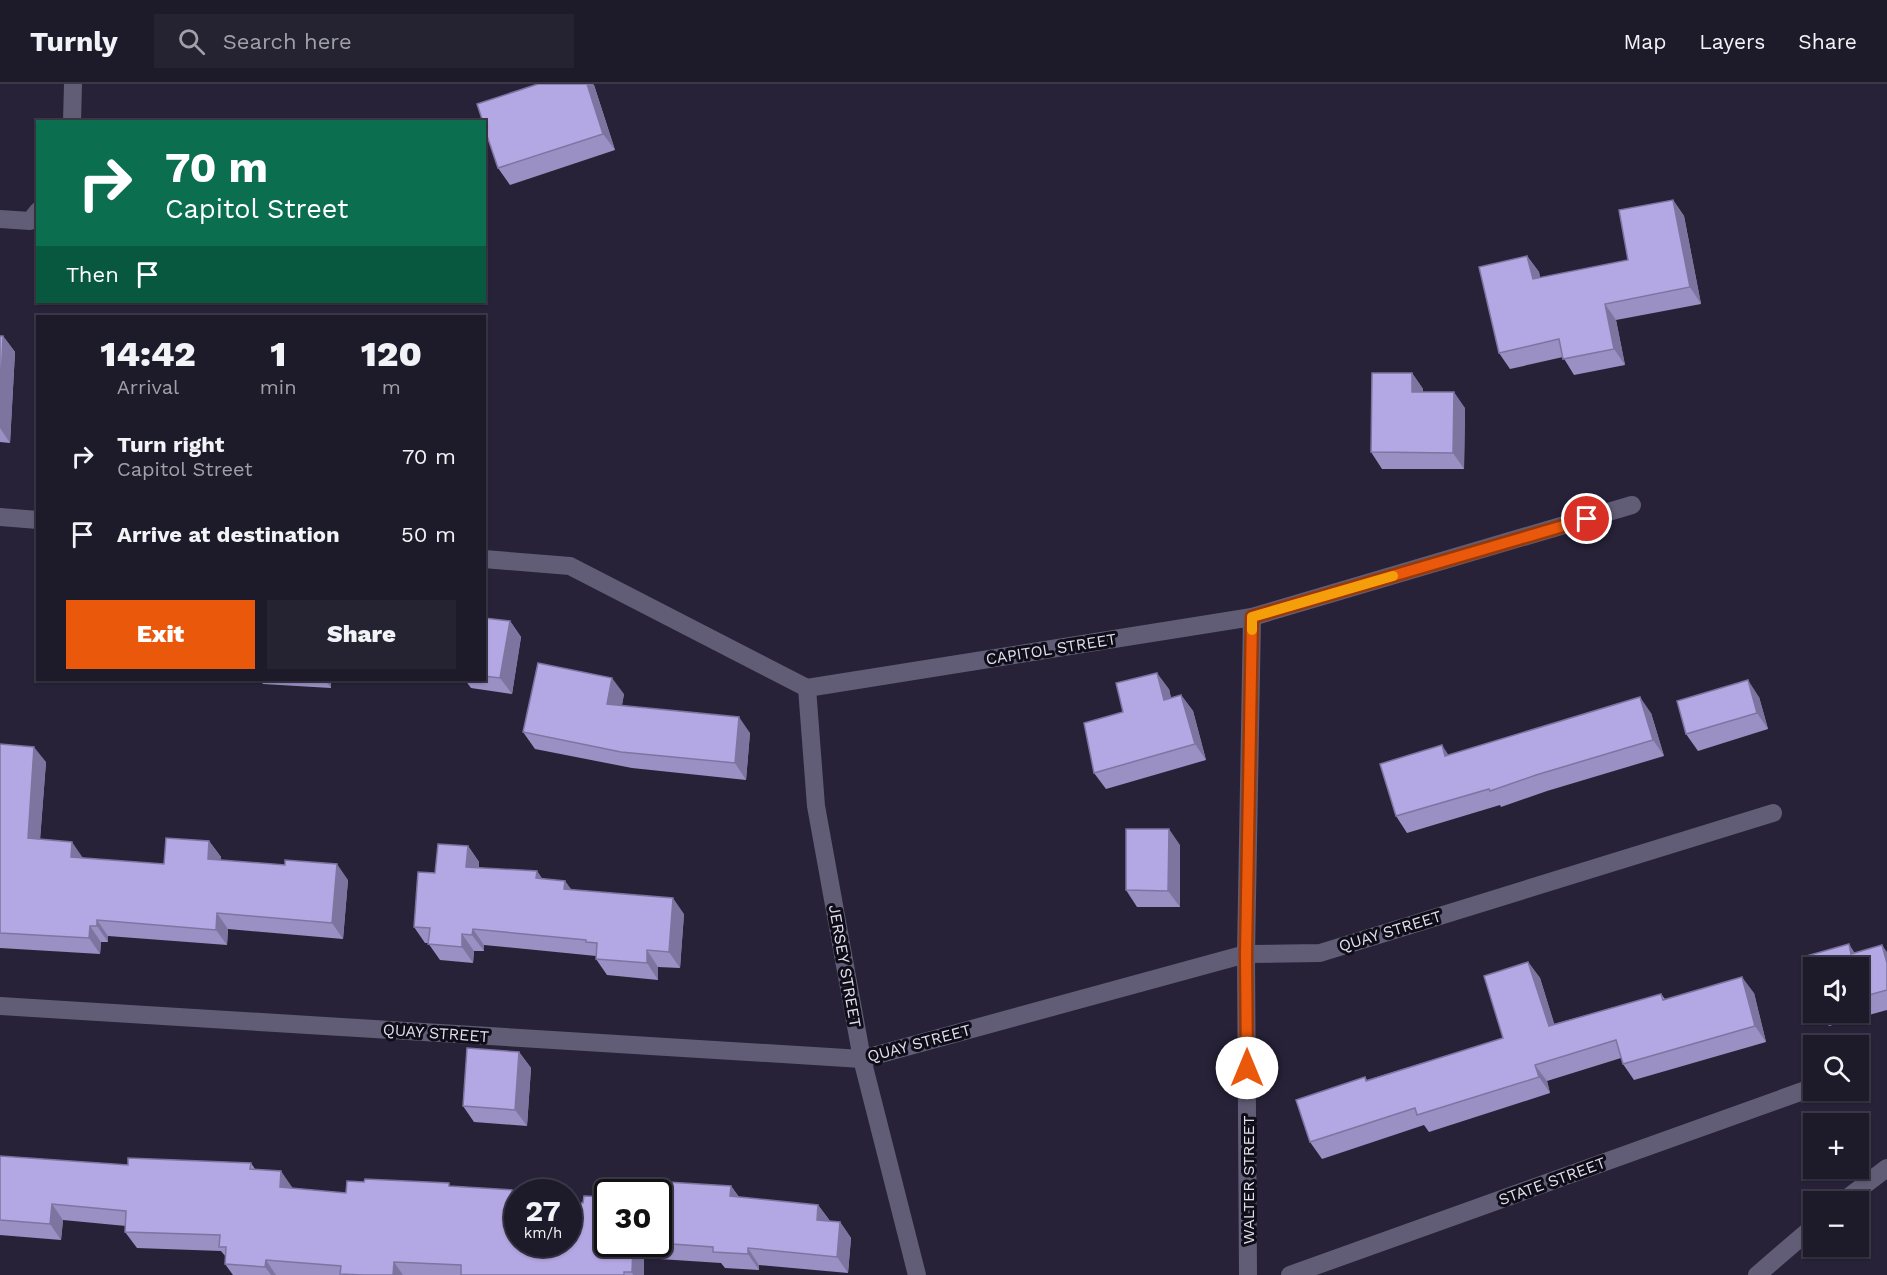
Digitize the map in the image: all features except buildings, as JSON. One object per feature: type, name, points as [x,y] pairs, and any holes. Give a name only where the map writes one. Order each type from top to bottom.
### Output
[{"type":"street","points":[[72,120],[73,84]]},
{"type":"street","points":[[0,219],[30,221],[36,214]]},
{"type":"street","name":"CAPITOL STREET","points":[[807,688],[1252,617],[1632,505]]},
{"type":"street","points":[[0,517],[36,520]]},
{"type":"street","points":[[486,559],[570,566],[807,688]]},
{"type":"street","name":"WALTER STREET","points":[[1248,1275],[1246,954],[1252,617]]},
{"type":"street","name":"JERSEY STREET","points":[[807,688],[816,806],[862,1059],[917,1275]]},
{"type":"street","name":"QUAY STREET","points":[[0,1006],[862,1059],[1246,954],[1320,953],[1773,813]]},
{"type":"street","name":"STATE STREET","points":[[1290,1275],[1803,1091]]},
{"type":"street","points":[[1857,1191],[1887,1168]]},
{"type":"street","points":[[1757,1275],[1803,1235]]},
{"type":"slow traffic","points":[[1252,630],[1252,617],[1393,576]]},
{"type":"route","points":[[1247,1068],[1246,954],[1252,617],[1587,519]]}]
